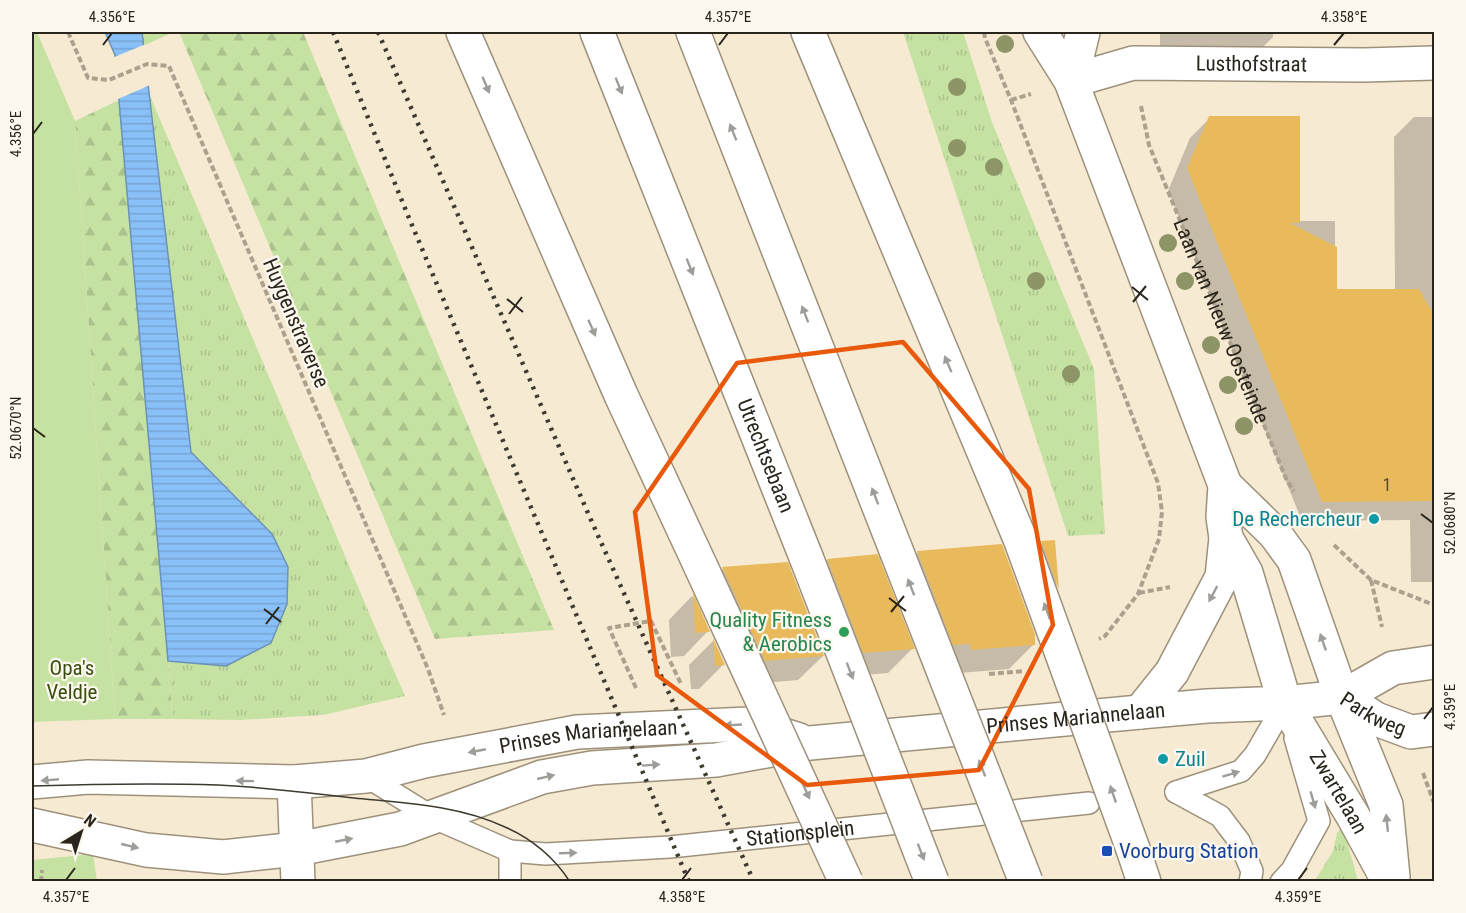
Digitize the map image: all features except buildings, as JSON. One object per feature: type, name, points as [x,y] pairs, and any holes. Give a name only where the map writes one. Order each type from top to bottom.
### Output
[{"type":"main road","points":[[463,32],[621,395],[846,882]]},
{"type":"main road","name":"Utrechtsebaan","points":[[597,32],[806,557],[932,882]]},
{"type":"main road","points":[[693,32],[1026,882]]},
{"type":"main road","points":[[808,32],[1021,541],[1144,882]]},
{"type":"main road","points":[[1040,32],[1071,81],[1225,485],[1223,517],[1226,538],[1222,577],[1172,672],[1140,712]]},
{"type":"main road","points":[[1071,81],[1083,32]]},
{"type":"main road","name":"Lusthofstraat","points":[[1071,81],[1133,63],[1364,65],[1434,63]]},
{"type":"main road","points":[[1225,485],[1275,534],[1294,560],[1342,697]]},
{"type":"main road","points":[[1226,538],[1246,573],[1285,703]]},
{"type":"main road","name":"Parkweg","points":[[1434,662],[1393,668],[1342,697],[1376,719],[1411,732],[1434,729]]},
{"type":"main road","name":"Prinses Mariannelaan","points":[[32,825],[146,850],[223,857],[297,849],[400,829],[542,777],[592,768],[716,760],[810,743],[1207,706],[1285,703],[1342,697]]},
{"type":"main road","name":"Zwartelaan","points":[[1342,697],[1386,805],[1393,882]]},
{"type":"main road","name":"Zwartelaan","points":[[1285,703],[1353,816],[1389,882]]},
{"type":"main road","name":"Prinses Mariannelaan","points":[[32,782],[88,777],[294,782],[366,776],[424,761],[577,732],[748,724],[810,743]]},
{"type":"main road","points":[[294,782],[298,882]]},
{"type":"lane","points":[[1250,882],[1252,871],[1239,841],[1220,816],[1176,792],[1241,771],[1255,755],[1285,703]]},
{"type":"lane","points":[[1281,882],[1292,870],[1319,821],[1285,703]]},
{"type":"lane","points":[[366,776],[432,817]]},
{"type":"lane","name":"Stationsplein","points":[[432,817],[510,851],[546,854],[628,850],[1089,803]]},
{"type":"lane","points":[[510,851],[510,882]]},
{"type":"path","name":"Huygenstraverse","points":[[68,32],[88,78],[109,80],[147,64],[169,66],[428,669],[445,718]]},
{"type":"path","points":[[984,32],[1158,483],[1162,512],[1159,539],[1138,594]]},
{"type":"path","name":"Laan van Nieuw Oosteinde","points":[[1133,63],[1149,145],[1287,481],[1299,501]]},
{"type":"path","points":[[1334,544],[1371,580],[1434,605]]},
{"type":"path","points":[[618,644],[609,628],[651,621],[684,691]]},
{"type":"highlighted area","points":[[903,342],[1029,489],[1053,625],[979,770],[807,785],[657,675],[635,512],[737,363]]},
{"type":"green space","name":"Opa's Veldje","points":[[32,32],[37,32],[75,121],[115,719],[32,722]]},
{"type":"green space","points":[[142,32],[174,32],[143,46]]},
{"type":"green space","points":[[179,32],[303,32],[554,630],[435,639]]},
{"type":"green space","points":[[903,32],[963,32],[992,122],[1094,369],[1105,534],[1068,536]]},
{"type":"green space","points":[[148,91],[405,696],[323,715],[241,720],[173,719],[168,661],[226,666],[247,507],[191,452]]},
{"type":"green space","points":[[119,100],[173,719],[115,719],[75,121]]},
{"type":"green space","points":[[1341,828],[1344,831],[1358,881],[1314,882],[1333,851],[1337,833]]},
{"type":"green space","points":[[93,854],[97,881],[32,882],[32,860]]},
{"type":"water","points":[[105,32],[142,32],[191,452],[272,534],[288,567],[287,604],[271,643],[226,666],[168,661],[115,55]]},
{"type":"pier","points":[[146,44],[150,85],[116,100],[112,58]]},
{"type":"tram line","points":[[32,786],[102,784],[235,786],[450,809],[487,820],[524,837],[550,857],[570,882]]},
{"type":"railway","points":[[333,32],[689,882]]},
{"type":"railway","points":[[378,32],[591,520],[754,882]]},
{"type":"place","name":"De Rechercheur","points":[[1374,519]]},
{"type":"place","name":"Quality Fitness & Aerobics","points":[[844,632]]},
{"type":"place","name":"Zuil","points":[[1163,759]]},
{"type":"place","name":"Voorburg Station","points":[[1107,851]]}]
